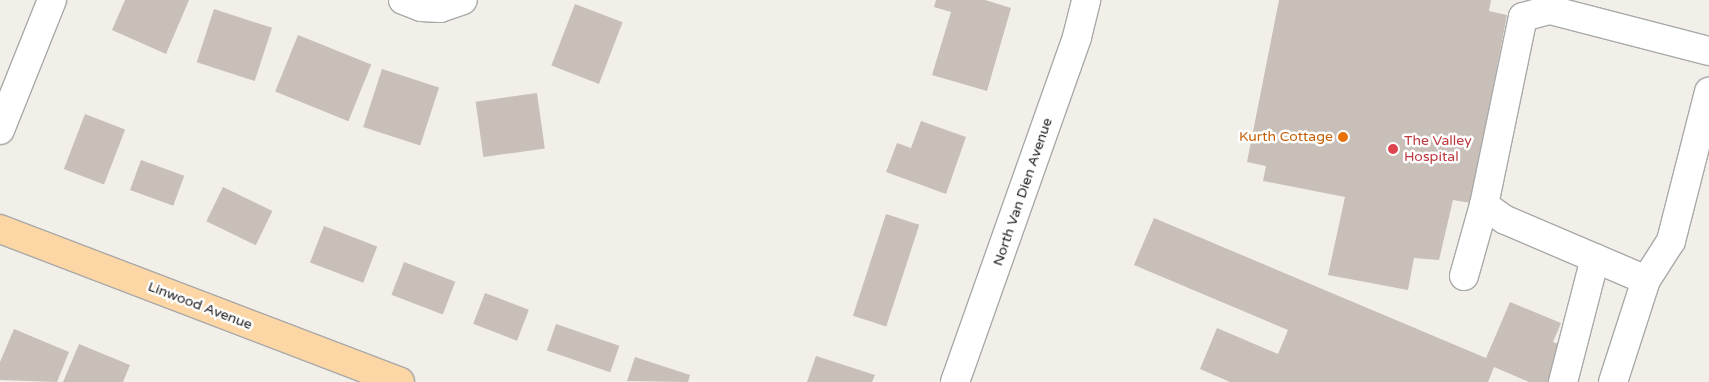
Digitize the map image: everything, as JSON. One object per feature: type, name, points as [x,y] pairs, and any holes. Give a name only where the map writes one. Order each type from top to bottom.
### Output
[{"type":"main road","name":"Linwood Avenue","points":[[0,229],[400,382]]},
{"type":"street","points":[[0,130],[52,0]]},
{"type":"street","points":[[403,0],[421,7],[440,8],[463,0]]},
{"type":"street","name":"North Van Dien Avenue","points":[[955,382],[1077,36],[1086,0]]},
{"type":"street","points":[[1464,276],[1484,205],[1523,17],[1550,10],[1709,51]]},
{"type":"street","points":[[1613,382],[1646,280],[1671,240],[1709,92]]},
{"type":"street","points":[[1484,205],[1506,220],[1646,280]]},
{"type":"street","points":[[1563,382],[1596,258]]},
{"type":"building","points":[[125,0],[189,0],[166,54],[112,30]]},
{"type":"building","points":[[936,0],[985,0],[1011,8],[987,91],[932,75],[951,12],[934,7]]},
{"type":"building","points":[[1279,0],[1491,0],[1489,11],[1507,15],[1471,203],[1453,200],[1439,260],[1414,258],[1408,290],[1328,275],[1345,197],[1263,181],[1266,166],[1247,162]]},
{"type":"building","points":[[575,4],[623,22],[599,84],[551,66]]},
{"type":"building","points":[[214,9],[272,28],[255,81],[197,62]]},
{"type":"building","points":[[298,35],[371,65],[348,121],[275,92]]},
{"type":"building","points":[[382,69],[439,88],[420,146],[363,127]]},
{"type":"building","points":[[537,93],[545,148],[483,157],[476,102]]},
{"type":"building","points":[[85,114],[125,129],[104,184],[64,169]]},
{"type":"building","points":[[921,121],[966,137],[946,194],[886,172],[897,143],[911,148]]},
{"type":"building","points":[[141,160],[184,176],[173,206],[130,190]]},
{"type":"building","points":[[223,187],[272,211],[256,245],[206,221]]},
{"type":"building","points":[[886,214],[919,225],[886,327],[853,316]]},
{"type":"building","points":[[1154,218],[1486,358],[1510,302],[1561,323],[1553,342],[1569,348],[1554,382],[1529,382],[1494,367],[1488,382],[1230,382],[1200,369],[1217,328],[1278,354],[1288,330],[1134,265]]},
{"type":"building","points":[[324,226],[377,246],[363,283],[310,262]]},
{"type":"building","points":[[404,262],[455,282],[443,314],[391,295]]},
{"type":"building","points":[[485,293],[529,310],[517,341],[473,324]]},
{"type":"building","points":[[556,324],[619,346],[610,372],[547,350]]},
{"type":"building","points":[[14,329],[69,352],[57,382],[0,380],[0,362]]},
{"type":"building","points":[[79,344],[130,365],[123,382],[63,382]]},
{"type":"building","points":[[816,356],[875,375],[872,382],[807,382]]},
{"type":"building","points":[[635,357],[690,375],[688,382],[627,381]]},
{"type":"place","name":"Kurth Cottage","points":[[1343,137]]},
{"type":"place","name":"The Valley Hospital","points":[[1393,149]]}]
